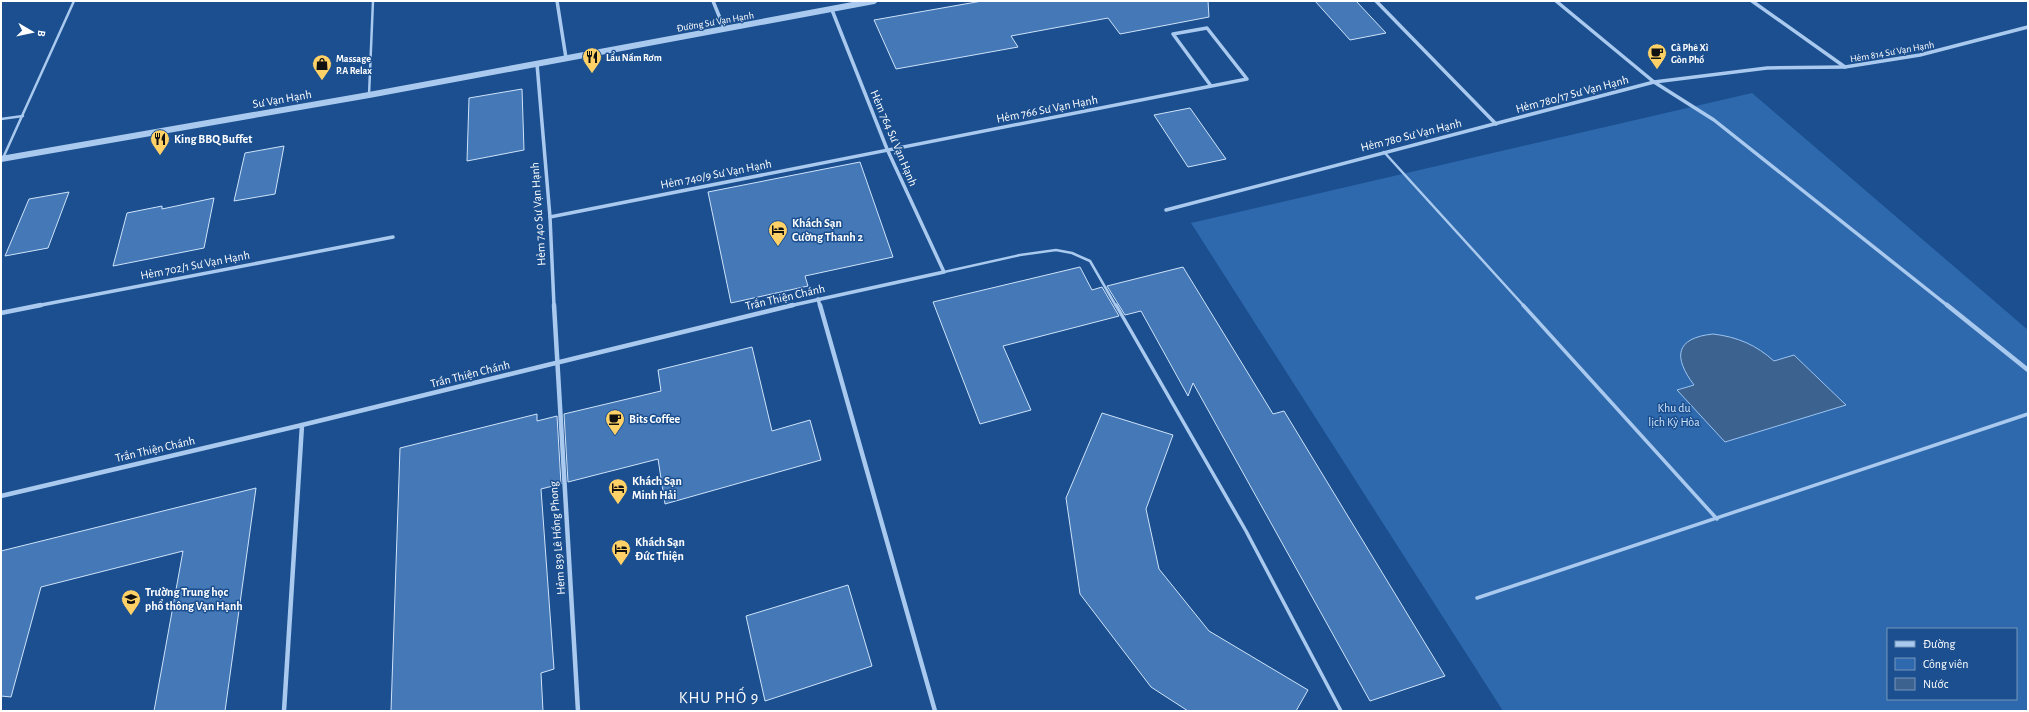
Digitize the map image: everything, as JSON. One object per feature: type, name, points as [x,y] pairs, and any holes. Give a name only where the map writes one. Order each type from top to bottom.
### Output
[{"type":"street","points":[[557,1],[566,58]]},
{"type":"street","points":[[713,1],[724,28]]},
{"type":"street","points":[[867,2],[874,1]]},
{"type":"street","points":[[1376,1],[1496,124]]},
{"type":"street","points":[[1556,1],[1654,82],[1714,120],[2028,370]]},
{"type":"street","name":"Hẻm 814 Sư Vạn Hạnh","points":[[1752,1],[1845,67],[1920,55],[2028,27]]},
{"type":"street","name":"Đường Sư Vạn Hạnh","points":[[566,58],[724,28],[832,10],[867,2]]},
{"type":"street","name":"Hẻm 764 Sư Vạn Hạnh","points":[[832,10],[887,149],[944,272]]},
{"type":"street","name":"Hẻm 766 Sư Vạn Hạnh","points":[[887,149],[1211,86],[1247,79],[1206,28],[1173,34],[1211,86]]},
{"type":"street","name":"Sư Vạn Hạnh","points":[[2,160],[369,95],[566,58]]},
{"type":"street","name":"Hẻm 740 Sư Vạn Hạnh","points":[[537,64],[550,218],[556,363]]},
{"type":"street","name":"Hẻm 780/17 Sư Vạn Hạnh","points":[[1496,124],[1654,82],[1767,68],[1845,67]]},
{"type":"street","name":"Hẻm 780 Sư Vạn Hạnh","points":[[1166,210],[1496,124]]},
{"type":"street","name":"Hẻm 740/9 Sư Vạn Hạnh","points":[[550,218],[887,149]]},
{"type":"street","name":"Hẻm 702/1 Sư Vạn Hạnh","points":[[1,313],[393,237]]},
{"type":"street","name":"Trần Thiện Chánh","points":[[1,496],[302,425],[818,299],[944,272]]},
{"type":"street","points":[[818,299],[935,711]]},
{"type":"street","name":"Hẻm 839 Lê Hồng Phong","points":[[556,363],[578,711]]},
{"type":"street","points":[[284,711],[302,425]]},
{"type":"lane","points":[[2,160],[74,1]]},
{"type":"lane","points":[[369,95],[373,1]]},
{"type":"lane","points":[[1,120],[23,116]]},
{"type":"lane","points":[[1384,152],[1717,518]]},
{"type":"lane","points":[[944,272],[1020,255],[1056,250],[1072,253],[1090,260],[1246,531],[1341,711]]},
{"type":"lane","points":[[1477,598],[2028,414]]},
{"type":"green space","name":"Khu du lịch Kỳ Hòa","points":[[1752,93],[2028,330],[2028,711],[1503,711],[1191,223]]},
{"type":"water","points":[[1713,334],[1731,337],[1753,346],[1774,361],[1794,355],[1846,405],[1725,442],[1677,390],[1694,385],[1683,366],[1681,350],[1691,340],[1700,336]]},
{"type":"building","points":[[982,1],[1208,1],[1209,17],[1120,34],[1108,18],[1011,36],[1018,47],[896,69],[874,20]]},
{"type":"building","points":[[1315,1],[1356,1],[1386,33],[1350,40]]},
{"type":"building","points":[[522,89],[524,150],[467,161],[469,98]]},
{"type":"building","points":[[1190,108],[1226,159],[1188,167],[1154,115]]},
{"type":"building","points":[[284,146],[275,194],[234,201],[245,153]]},
{"type":"building","points":[[860,162],[893,257],[805,276],[808,286],[731,303],[708,192]]},
{"type":"building","points":[[69,192],[48,248],[5,256],[29,199]]},
{"type":"building","points":[[214,198],[204,248],[113,266],[127,213],[162,206],[162,209]]},
{"type":"building","points":[[1080,267],[1092,290],[1102,287],[1119,316],[1003,346],[1031,410],[980,424],[933,302]]},
{"type":"building","points":[[1183,267],[1273,414],[1284,411],[1445,676],[1370,701],[1193,383],[1188,396],[1141,311],[1125,315],[1107,286]]},
{"type":"building","points":[[752,347],[772,431],[810,420],[821,460],[665,504],[658,459],[568,482],[564,414],[661,391],[658,370]]},
{"type":"building","points":[[1102,413],[1173,435],[1146,509],[1159,569],[1209,631],[1308,690],[1296,711],[1188,711],[1151,687],[1080,594],[1066,498]]},
{"type":"building","points":[[537,414],[537,421],[557,416],[561,484],[541,489],[554,669],[541,673],[543,711],[391,711],[400,448]]},
{"type":"building","points":[[256,488],[225,711],[154,711],[183,551],[41,587],[11,697],[1,696],[1,551]]},
{"type":"building","points":[[848,585],[872,666],[765,701],[746,616]]},
{"type":"place","name":"Cà Phê Xì Gòn Phố","points":[[1657,70]]},
{"type":"place","name":"Lẩu Nấm Rơm","points":[[592,74]]},
{"type":"place","name":"Massage P.A Relax","points":[[322,81]]},
{"type":"place","name":"King BBQ Buffet","points":[[160,156]]},
{"type":"place","name":"Khách Sạn Cường Thanh 2","points":[[778,247]]},
{"type":"place","name":"Bits Coffee","points":[[615,436]]},
{"type":"place","name":"Khách Sạn Minh Hải","points":[[618,505]]},
{"type":"place","name":"Khách Sạn Đức Thiện","points":[[621,566]]},
{"type":"place","name":"Trường Trung học phổ thông Vạn Hạnh","points":[[131,616]]},
{"type":"district","name":"KHU PHỐ 9","points":[[719,697]]}]
